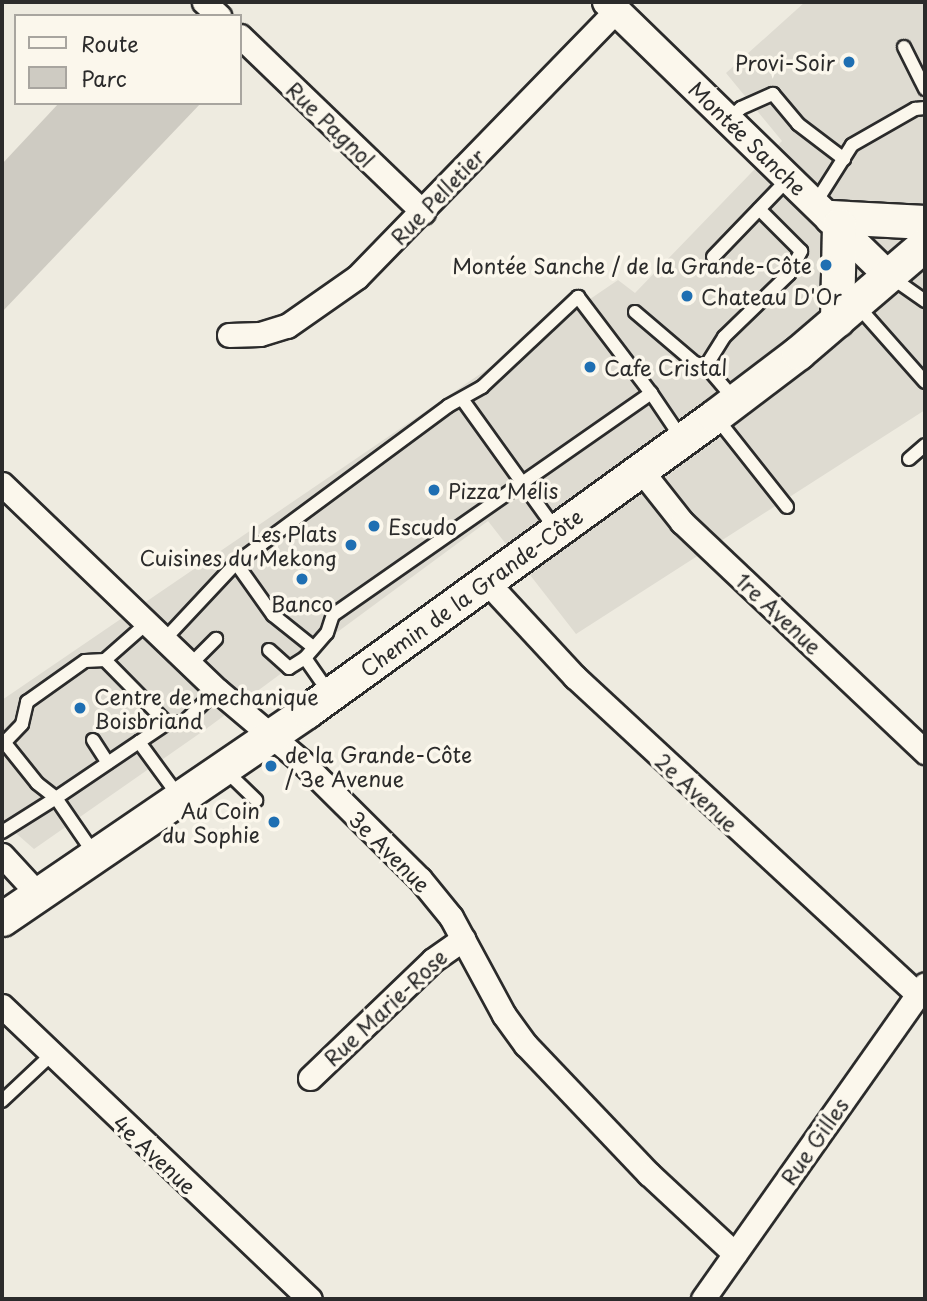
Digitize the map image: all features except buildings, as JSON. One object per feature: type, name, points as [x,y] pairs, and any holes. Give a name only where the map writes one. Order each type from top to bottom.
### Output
[{"type":"main road","points":[[846,312],[829,215],[924,243]]},
{"type":"main road","name":"Chemin de la Grande-Côte","points":[[2,919],[270,737],[725,408],[846,312],[924,243]]},
{"type":"street","points":[[204,2],[217,14]]},
{"type":"street","name":"Montée Sanche","points":[[612,6],[888,275]]},
{"type":"street","name":"Rue Pelletier","points":[[229,335],[275,331],[306,314],[357,277],[423,212],[612,6]]},
{"type":"street","name":"Rue Pagnol","points":[[242,38],[423,212]]},
{"type":"street","name":"1re Avenue","points":[[640,469],[682,522],[925,752]]},
{"type":"street","name":"3e Avenue","points":[[2,484],[217,691],[270,737],[420,879],[444,907],[504,1015],[526,1045],[649,1174],[735,1254]]},
{"type":"street","name":"2e Avenue","points":[[486,581],[575,677],[923,993]]},
{"type":"street","points":[[2,855],[38,894]]},
{"type":"street","name":"Rue Marie-Rose","points":[[310,1078],[433,960],[463,939]]},
{"type":"street","name":"Rue Gilles","points":[[703,1299],[923,993]]},
{"type":"street","name":"4e Avenue","points":[[2,1006],[50,1056],[310,1299]]},
{"type":"lane","points":[[904,47],[925,89]]},
{"type":"lane","points":[[728,119],[741,108],[773,94],[798,124],[844,159]]},
{"type":"lane","points":[[829,215],[844,159],[863,136],[925,108]]},
{"type":"lane","points":[[713,257],[790,177]]},
{"type":"lane","points":[[706,366],[724,337],[789,274],[801,251],[759,209]]},
{"type":"lane","points":[[888,275],[925,301]]},
{"type":"lane","points":[[164,640],[236,563],[462,399],[578,298],[651,393],[682,439]]},
{"type":"lane","points":[[635,312],[695,363],[706,366]]},
{"type":"lane","points":[[846,312],[925,382]]},
{"type":"lane","points":[[706,366],[725,408],[788,507]]},
{"type":"lane","points":[[269,650],[289,668],[309,653],[327,634],[333,615],[651,393]]},
{"type":"lane","points":[[462,399],[520,483],[557,530]]},
{"type":"lane","points":[[909,459],[925,445]]},
{"type":"lane","points":[[236,563],[274,615],[309,653],[330,694]]},
{"type":"lane","points":[[95,856],[56,798],[37,783],[3,744],[22,724],[27,702],[85,661],[105,660],[147,623]]},
{"type":"lane","points":[[190,664],[216,639]]},
{"type":"lane","points":[[105,660],[167,723]]},
{"type":"lane","points":[[2,832],[167,723],[184,722],[217,691]]},
{"type":"lane","points":[[93,740],[108,763]]},
{"type":"lane","points":[[139,742],[180,798]]},
{"type":"lane","points":[[224,768],[256,800]]},
{"type":"lane","points":[[2,1101],[50,1056]]},
{"type":"shaded area","points":[[805,2],[925,2],[925,410],[576,634],[488,521],[206,729],[34,849],[2,821],[2,700],[618,280],[635,293],[782,141],[726,73]]},
{"type":"green space","points":[[57,105],[199,105],[2,312],[2,164]]},
{"type":"place","name":"Provi-Soir","points":[[849,62]]},
{"type":"place","name":"Montée Sanche / de la Grande-Côte","points":[[826,265]]},
{"type":"place","name":"Chateau D'Or","points":[[687,296]]},
{"type":"place","name":"Cafe Cristal","points":[[590,367]]},
{"type":"place","name":"Pizza Melis","points":[[434,490]]},
{"type":"place","name":"Escudo","points":[[374,526]]},
{"type":"place","name":"Les Plats Cuisines du Mekong","points":[[351,545]]},
{"type":"place","name":"Banco","points":[[302,579]]},
{"type":"place","name":"Centre de mechanique Boisbriand","points":[[80,708]]},
{"type":"place","name":"de la Grande-Côte / 3e Avenue","points":[[271,766]]},
{"type":"place","name":"Au Coin du Sophie","points":[[274,822]]}]
